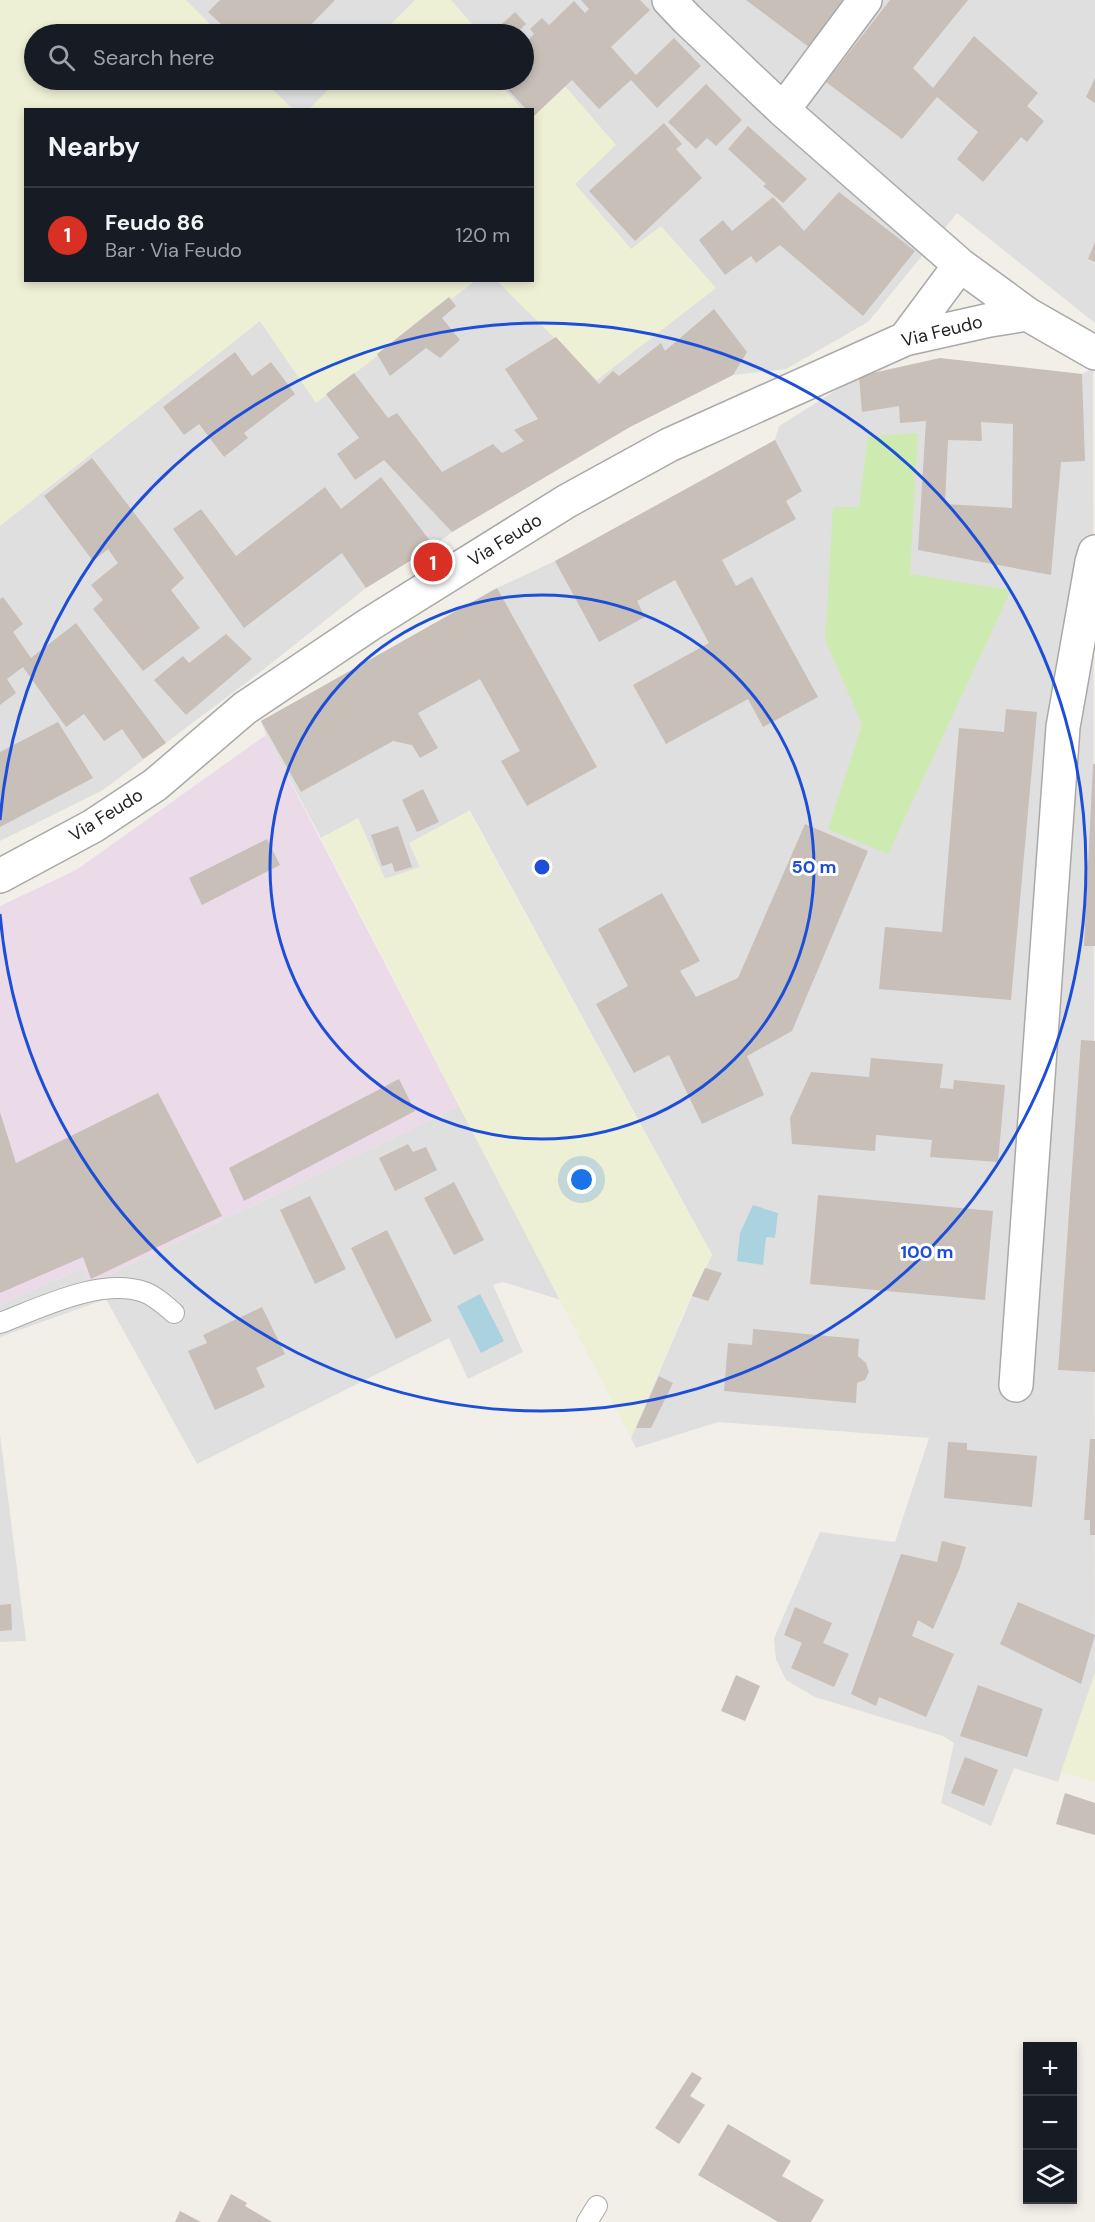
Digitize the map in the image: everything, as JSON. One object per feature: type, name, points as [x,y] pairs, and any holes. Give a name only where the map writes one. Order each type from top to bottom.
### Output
[{"type":"street","points":[[669,0],[783,110],[960,265],[1026,314],[1095,353]]},
{"type":"street","points":[[783,110],[866,0]]},
{"type":"street","points":[[905,339],[960,265]]},
{"type":"street","name":"Via Feudo","points":[[0,876],[93,826],[155,785],[246,708],[307,665],[567,501],[669,445],[905,339],[1026,314]]},
{"type":"street","points":[[1016,1385],[1063,727],[1095,552]]},
{"type":"lane","points":[[0,1323],[81,1293],[106,1289],[128,1288],[145,1292],[163,1302],[174,1313]]},
{"type":"shaded area","points":[[0,0],[1095,0],[1095,323],[957,213],[868,322],[786,369],[733,375],[630,427],[452,532],[434,546],[366,588],[259,673],[103,790],[0,841]]},
{"type":"shaded area","points":[[1093,368],[1095,1673],[1058,1782],[1014,1768],[991,1826],[941,1803],[954,1743],[943,1736],[815,1697],[786,1680],[776,1659],[774,1638],[820,1532],[895,1542],[929,1438],[718,1422],[636,1448],[631,1438],[712,1255],[470,811],[410,843],[421,867],[385,879],[358,819],[321,838],[266,735],[261,721],[497,588],[555,561],[775,440],[779,426],[859,376],[1082,374]]},
{"type":"shaded area","points":[[266,735],[459,1106],[90,1284],[82,1268],[0,1305],[0,906],[76,870]]},
{"type":"shaded area","points":[[459,1106],[561,1300],[503,1282],[493,1285],[523,1352],[468,1379],[449,1338],[197,1464],[106,1299],[0,1337],[0,1305],[82,1268],[90,1284]]},
{"type":"shaded area","points":[[0,1434],[26,1641],[0,1642]]},
{"type":"green space","points":[[0,0],[186,0],[210,24],[24,24],[24,90],[273,90],[292,108],[24,108],[24,282],[474,282],[316,403],[260,321],[0,526]]},
{"type":"green space","points":[[415,0],[451,0],[472,24],[391,24]]},
{"type":"green space","points":[[565,86],[616,145],[575,184],[631,249],[661,226],[716,288],[597,380],[498,282],[534,282],[534,114]]},
{"type":"green space","points":[[328,90],[505,90],[521,108],[310,108]]},
{"type":"green space","points":[[918,433],[910,574],[1011,590],[888,854],[828,829],[862,724],[825,640],[833,507],[859,507],[868,436]]},
{"type":"green space","points":[[469,811],[712,1255],[691,1296],[631,1438],[321,838],[358,818],[385,879],[420,867],[409,843]]},
{"type":"green space","points":[[1095,1673],[1095,1782],[1061,1772]]},
{"type":"water","points":[[753,1205],[778,1213],[775,1238],[766,1237],[763,1265],[737,1261],[740,1233]]},
{"type":"water","points":[[480,1294],[504,1341],[481,1353],[457,1306]]},
{"type":"building","points":[[220,0],[335,0],[312,24],[221,24],[208,12]]},
{"type":"building","points":[[581,0],[640,0],[650,10],[611,47],[636,75],[674,38],[701,66],[657,108],[631,80],[599,109],[572,80],[534,116],[534,108],[525,108],[508,90],[534,90],[534,25],[542,18],[549,25],[574,1],[585,13],[589,9]]},
{"type":"building","points":[[746,0],[847,0],[810,48]]},
{"type":"building","points":[[890,0],[968,0],[913,68],[933,88],[974,36],[1038,93],[1027,106],[1044,121],[1027,142],[1021,137],[983,182],[957,159],[978,132],[937,97],[902,139],[826,82]]},
{"type":"building","points":[[515,12],[526,24],[502,24]]},
{"type":"building","points":[[1095,78],[1095,103],[1086,97]]},
{"type":"building","points":[[706,84],[742,120],[716,146],[707,138],[696,149],[668,122]]},
{"type":"building","points":[[664,123],[682,144],[676,149],[702,178],[635,241],[589,191]]},
{"type":"building","points":[[748,126],[807,179],[783,203],[763,186],[766,184],[728,149]]},
{"type":"building","points":[[839,192],[915,251],[863,316],[780,245],[756,263],[751,256],[725,275],[699,240],[723,220],[732,231],[773,197],[804,231]]},
{"type":"building","points":[[1095,242],[1095,262],[1088,259]]},
{"type":"building","points":[[449,297],[456,306],[442,318],[460,340],[440,358],[426,348],[390,376],[377,354]]},
{"type":"building","points":[[714,309],[747,352],[733,375],[630,427],[452,532],[384,460],[355,480],[337,454],[359,438],[326,394],[354,373],[388,418],[397,413],[442,472],[493,444],[502,453],[524,441],[514,430],[538,419],[505,369],[556,337],[599,384],[613,371],[619,376],[661,343],[665,351]]},
{"type":"building","points":[[235,352],[252,376],[271,362],[295,394],[244,433],[248,438],[224,457],[199,424],[184,435],[163,407]]},
{"type":"building","points":[[940,358],[1082,374],[1085,461],[1061,462],[1051,575],[918,550],[926,421],[900,423],[899,406],[862,412],[859,376]],"holes":[[[981,422],[1013,424],[1012,508],[945,504],[948,440],[982,441]]]},
{"type":"building","points":[[775,440],[802,491],[786,501],[796,519],[722,560],[736,586],[752,577],[818,697],[763,727],[748,699],[666,744],[633,685],[709,643],[675,580],[637,601],[645,617],[599,642],[555,561]]},
{"type":"building","points":[[92,458],[184,578],[171,590],[200,628],[143,671],[93,609],[103,600],[91,585],[118,563],[108,549],[93,561],[44,496]]},
{"type":"building","points":[[381,477],[434,546],[366,588],[342,553],[244,628],[173,529],[201,509],[236,556],[325,487],[341,509]]},
{"type":"building","points":[[497,588],[597,767],[527,806],[501,761],[520,751],[480,679],[418,713],[438,748],[420,758],[412,745],[393,741],[301,792],[261,721]]},
{"type":"building","points":[[3,597],[23,624],[13,632],[31,658],[76,623],[166,743],[143,759],[122,729],[104,741],[84,714],[66,727],[23,667],[7,679],[16,693],[0,705],[0,599]]},
{"type":"building","points":[[226,634],[252,659],[186,715],[154,680],[183,656],[189,663]]},
{"type":"building","points":[[1006,709],[1037,712],[1011,1000],[879,989],[885,927],[942,932],[959,728],[1004,732]]},
{"type":"building","points":[[58,722],[93,778],[0,827],[0,752]]},
{"type":"building","points":[[1093,764],[1095,764],[1095,946],[1084,946]]},
{"type":"building","points":[[423,789],[439,822],[417,832],[402,800]]},
{"type":"building","points":[[805,824],[868,851],[792,1031],[747,1056],[764,1095],[702,1124],[669,1055],[634,1073],[596,1004],[628,986],[598,929],[662,893],[700,961],[680,971],[696,997],[738,978]]},
{"type":"building","points":[[398,826],[412,867],[395,872],[392,863],[382,866],[371,835]]},
{"type":"building","points":[[267,839],[280,865],[202,905],[189,878]]},
{"type":"building","points":[[1081,1040],[1095,1041],[1095,1372],[1058,1370]]},
{"type":"building","points":[[871,1058],[943,1064],[940,1088],[953,1089],[954,1080],[1005,1085],[998,1162],[930,1157],[932,1140],[876,1135],[875,1151],[792,1144],[790,1118],[811,1072],[869,1077]]},
{"type":"building","points":[[399,1079],[415,1111],[244,1201],[229,1168]]},
{"type":"building","points":[[158,1093],[222,1216],[91,1279],[83,1257],[0,1293],[0,1112],[16,1163]]},
{"type":"building","points":[[408,1144],[413,1152],[426,1147],[437,1170],[395,1191],[379,1158]]},
{"type":"building","points":[[454,1182],[484,1240],[454,1255],[424,1198]]},
{"type":"building","points":[[818,1195],[993,1211],[985,1300],[810,1284]]},
{"type":"building","points":[[310,1196],[346,1269],[315,1284],[280,1210]]},
{"type":"building","points":[[387,1230],[432,1321],[396,1339],[351,1248]]},
{"type":"building","points":[[705,1268],[722,1273],[708,1301],[692,1296]]},
{"type":"building","points":[[262,1307],[285,1354],[256,1368],[265,1387],[215,1410],[188,1351],[207,1343],[203,1335]]},
{"type":"building","points":[[753,1329],[859,1339],[858,1356],[866,1363],[869,1372],[865,1380],[857,1383],[856,1403],[724,1391],[728,1343],[752,1345]]},
{"type":"building","points":[[659,1376],[673,1383],[651,1428],[636,1428]]},
{"type":"building","points":[[1090,1439],[1095,1439],[1095,1535],[1090,1535],[1090,1520],[1084,1520]]},
{"type":"building","points":[[948,1442],[967,1443],[967,1450],[1037,1456],[1032,1507],[944,1498]]},
{"type":"building","points":[[942,1541],[966,1547],[959,1570],[933,1629],[918,1620],[912,1636],[954,1654],[926,1717],[879,1697],[876,1706],[851,1694],[901,1554],[937,1562]]},
{"type":"building","points":[[1018,1602],[1095,1635],[1081,1684],[1000,1644]]},
{"type":"building","points":[[11,1604],[12,1630],[0,1631],[0,1605]]},
{"type":"building","points":[[795,1607],[832,1623],[823,1643],[849,1654],[834,1687],[791,1668],[802,1643],[784,1635]]},
{"type":"building","points":[[736,1675],[760,1686],[745,1721],[721,1711]]},
{"type":"building","points":[[978,1685],[1043,1709],[1027,1757],[960,1736]]},
{"type":"building","points":[[965,1757],[998,1770],[984,1806],[951,1793]]},
{"type":"building","points":[[1065,1793],[1095,1803],[1095,1835],[1056,1824]]},
{"type":"building","points":[[692,2072],[702,2078],[690,2096],[705,2105],[679,2144],[655,2128]]},
{"type":"building","points":[[728,2124],[791,2161],[782,2176],[824,2200],[811,2222],[778,2222],[698,2175]]},
{"type":"building","points":[[231,2194],[247,2203],[245,2206],[272,2222],[217,2222]]},
{"type":"building","points":[[180,2211],[201,2222],[175,2222]]},
{"type":"place","name":"Feudo 86","points":[[433,562]]}]
